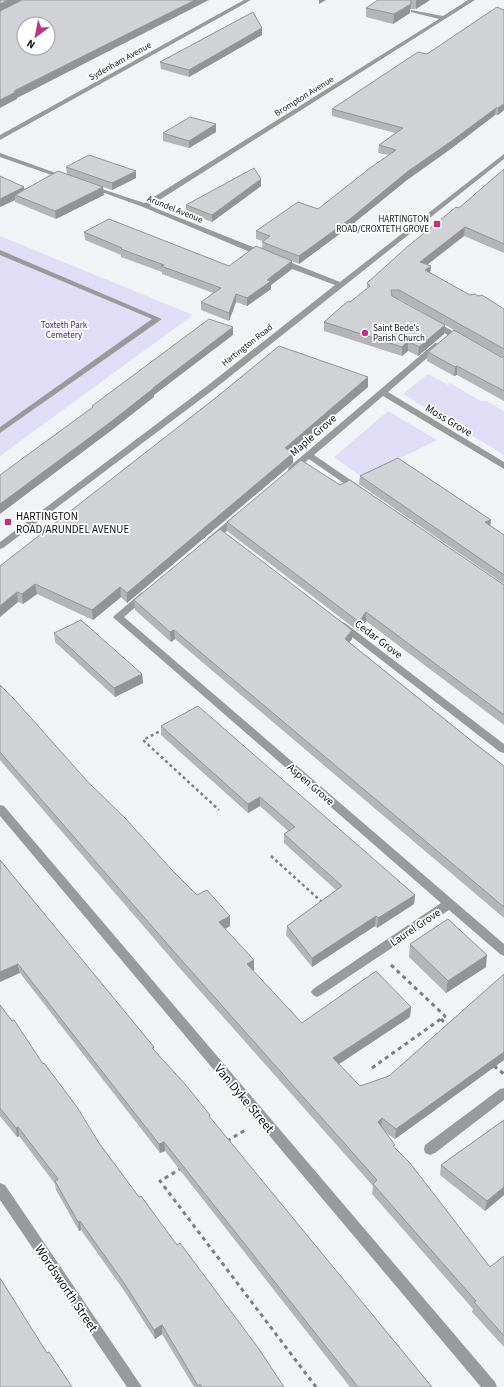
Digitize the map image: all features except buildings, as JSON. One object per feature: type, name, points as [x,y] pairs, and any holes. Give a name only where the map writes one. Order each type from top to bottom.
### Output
[{"type":"street","name":"Sydenham Avenue","points":[[0,138],[248,0]]},
{"type":"street","name":"Brompton Avenue","points":[[145,206],[472,0]]},
{"type":"street","points":[[413,11],[444,18]]},
{"type":"street","points":[[0,155],[73,181]]},
{"type":"street","name":"Hartington Road","points":[[0,546],[210,388],[504,156]]},
{"type":"street","name":"Arundel Avenue","points":[[87,186],[145,206],[340,286]]},
{"type":"street","points":[[0,252],[158,319],[0,430]]},
{"type":"street","points":[[426,320],[471,344]]},
{"type":"street","name":"Maple Grove","points":[[286,474],[452,334]]},
{"type":"street","name":"Moss Grove","points":[[382,392],[504,466]]},
{"type":"street","points":[[309,454],[364,493]]},
{"type":"street","points":[[202,547],[223,534],[244,511]]},
{"type":"street","name":"Aspen Grove","points":[[154,587],[118,617],[504,951]]},
{"type":"street","name":"Cedar Grove","points":[[333,619],[504,749]]},
{"type":"street","name":"Van Dyke Street","points":[[0,809],[490,1387]]},
{"type":"street","name":"Laurel Grove","points":[[317,992],[449,904]]},
{"type":"street","points":[[430,1149],[504,1093]]},
{"type":"street","name":"Wordsworth Street","points":[[0,1189],[135,1387]]},
{"type":"path","points":[[169,726],[143,740],[219,810]]},
{"type":"path","points":[[441,1019],[452,1029]]},
{"type":"path","points":[[492,1065],[504,1075]]},
{"type":"path","points":[[225,1142],[264,1120]]},
{"type":"path","points":[[186,1166],[160,1181],[316,1387]]},
{"type":"green space","name":"Toxteth Park Cemetery","points":[[0,236],[193,315],[0,456]]},
{"type":"green space","points":[[428,374],[448,385],[450,383],[481,401],[487,401],[504,411],[504,455],[403,394]]},
{"type":"green space","points":[[388,411],[437,440],[362,477],[334,457]]},
{"type":"place","name":"HARTINGTON ROAD/CROXTETH GROVE","points":[[437,224]]},
{"type":"place","name":"Saint Bede's Parish Church","points":[[365,333]]},
{"type":"place","name":"HARTINGTON ROAD/ARUNDEL AVENUE","points":[[8,522]]}]
